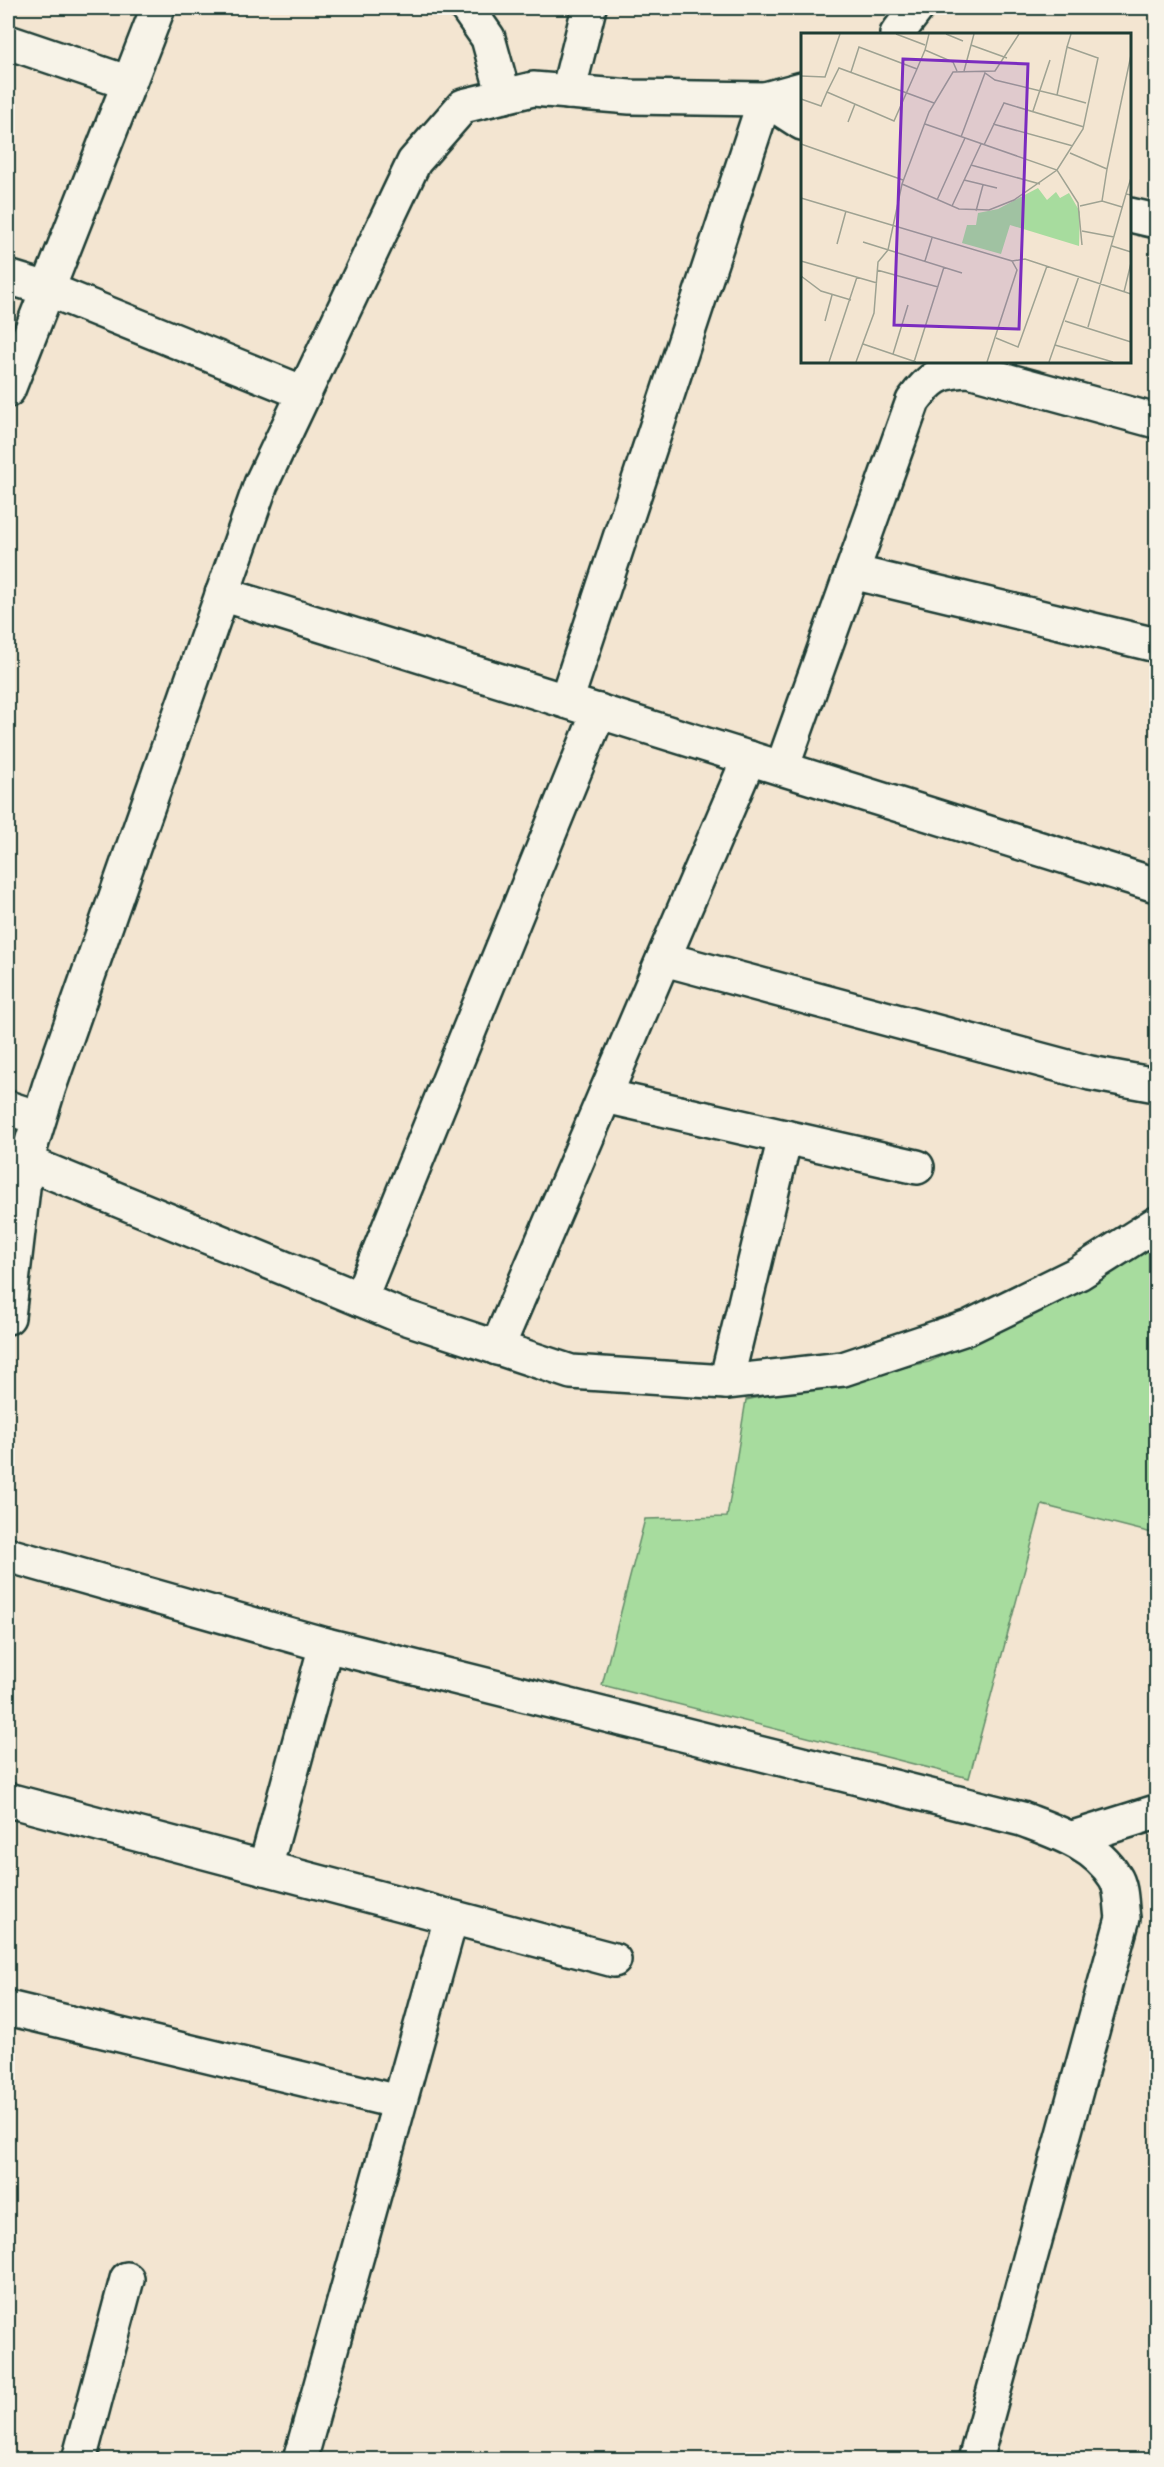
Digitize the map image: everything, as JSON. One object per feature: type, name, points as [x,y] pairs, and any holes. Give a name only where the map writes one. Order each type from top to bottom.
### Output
[{"type":"street","points":[[8,390],[158,8]]},
{"type":"street","points":[[467,8],[488,38],[504,96]]},
{"type":"street","points":[[568,92],[589,8]]},
{"type":"street","points":[[898,33],[917,8]]},
{"type":"street","points":[[8,42],[129,83]]},
{"type":"street","points":[[8,1317],[26,1162],[39,1118],[222,594],[261,484],[414,162],[463,106],[533,89],[630,96],[765,99],[801,89]]},
{"type":"street","points":[[765,99],[801,122]]},
{"type":"street","points":[[566,700],[765,99]]},
{"type":"street","points":[[1131,215],[1156,221]]},
{"type":"street","points":[[8,278],[47,289],[304,393]]},
{"type":"street","points":[[782,768],[913,401],[927,382],[950,371],[969,370],[1156,421]]},
{"type":"street","points":[[852,572],[1156,645]]},
{"type":"street","points":[[222,594],[1156,885]]},
{"type":"street","points":[[360,1299],[599,711]]},
{"type":"street","points":[[497,1348],[749,758]]},
{"type":"street","points":[[664,958],[1090,1073],[1156,1085]]},
{"type":"street","points":[[605,1096],[917,1167]]},
{"type":"street","points":[[8,1108],[39,1118]]},
{"type":"street","points":[[726,1382],[785,1137]]},
{"type":"street","points":[[26,1162],[400,1316],[571,1372],[726,1382],[843,1369],[969,1327],[1079,1273],[1156,1224]]},
{"type":"street","points":[[8,1555],[326,1646],[1022,1819],[1073,1838],[1116,1878],[1123,1918],[975,2460]]},
{"type":"street","points":[[264,1868],[326,1646]]},
{"type":"street","points":[[8,1800],[614,1960]]},
{"type":"street","points":[[1073,1838],[1156,1812]]},
{"type":"street","points":[[300,2460],[451,1918]]},
{"type":"street","points":[[8,2008],[399,2102]]},
{"type":"street","points":[[79,2460],[127,2279]]},
{"type":"green space","points":[[1156,1242],[1156,1534],[1042,1505],[969,1778],[602,1685],[645,1519],[727,1517],[746,1400],[929,1362],[1088,1287]]}]
